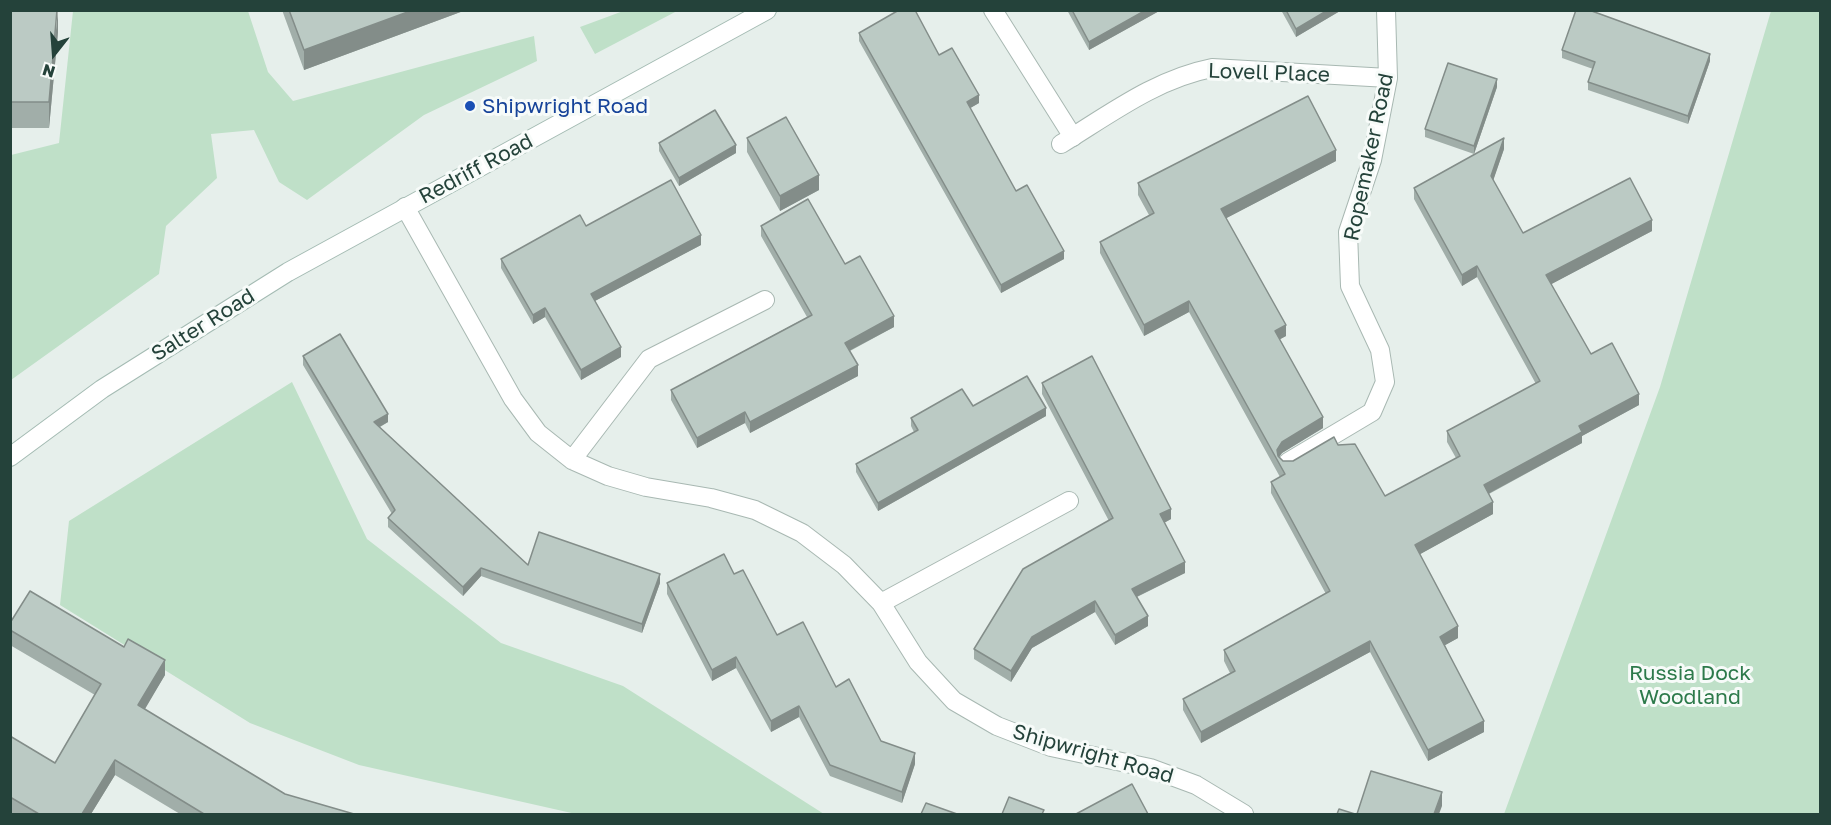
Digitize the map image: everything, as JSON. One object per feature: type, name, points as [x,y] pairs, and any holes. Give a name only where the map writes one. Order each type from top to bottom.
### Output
[{"type":"street","name":"Redriff Road","points":[[405,207],[767,10]]},
{"type":"street","name":"Lovell Place","points":[[993,10],[1067,140],[1155,86],[1185,73],[1212,68],[1388,78]]},
{"type":"street","name":"Ropemaker Road","points":[[1288,462],[1372,412],[1385,382],[1380,350],[1350,286],[1348,232],[1372,160],[1388,78],[1386,10]]},
{"type":"street","name":"Salter Road","points":[[10,457],[102,389],[288,272],[405,207]]},
{"type":"street","name":"Shipwright Road","points":[[405,207],[513,399],[538,433],[572,460],[608,476],[646,487],[711,498],[755,510],[802,533],[844,565],[881,603],[918,662],[954,701],[997,726],[1051,747],[1150,768],[1196,785],[1244,814]]},
{"type":"street","points":[[572,460],[649,359],[765,300]]},
{"type":"street","points":[[881,603],[1069,501]]},
{"type":"green space","points":[[626,10],[677,11],[595,54],[580,27]]},
{"type":"green space","points":[[73,11],[248,11],[268,72],[293,101],[534,36],[537,61],[424,115],[307,200],[279,182],[254,130],[211,134],[217,178],[166,226],[159,274],[11,380],[11,155],[59,143]]},
{"type":"green space","name":"Russia Dock Woodland","points":[[1771,11],[1820,11],[1820,814],[1504,814],[1660,387]]},
{"type":"green space","points":[[292,382],[367,539],[501,643],[623,686],[824,814],[576,814],[359,765],[250,723],[60,605],[69,521]]},
{"type":"building","points":[[10,10],[57,10],[49,102],[10,102]]},
{"type":"building","points":[[289,10],[413,10],[304,50]]},
{"type":"building","points":[[899,10],[915,10],[939,55],[952,48],[979,95],[967,102],[1016,191],[1027,185],[1064,251],[1001,285],[859,33]]},
{"type":"building","points":[[1072,10],[1146,10],[1089,42]]},
{"type":"building","points":[[1286,10],[1328,10],[1296,29]]},
{"type":"building","points":[[1576,10],[1589,10],[1710,54],[1688,116],[1588,82],[1595,62],[1562,50]]},
{"type":"building","points":[[1448,63],[1497,79],[1474,146],[1425,129]]},
{"type":"building","points":[[1308,96],[1336,150],[1221,209],[1286,325],[1275,331],[1323,417],[1282,442],[1277,450],[1278,456],[1283,461],[1293,461],[1334,437],[1338,445],[1355,444],[1385,496],[1460,456],[1447,431],[1540,381],[1477,266],[1462,275],[1414,188],[1504,138],[1491,176],[1523,233],[1630,178],[1652,220],[1546,275],[1591,354],[1612,343],[1639,394],[1579,426],[1582,432],[1484,485],[1493,502],[1415,545],[1458,626],[1440,637],[1484,721],[1428,750],[1370,641],[1201,732],[1183,699],[1235,671],[1224,650],[1330,591],[1271,482],[1285,474],[1189,301],[1144,325],[1100,242],[1154,213],[1138,183]]},
{"type":"building","points":[[715,110],[736,145],[679,178],[659,143]]},
{"type":"building","points":[[786,117],[819,175],[780,196],[747,138]]},
{"type":"building","points":[[671,180],[701,235],[591,294],[621,347],[581,370],[545,308],[533,315],[501,259],[580,215],[586,226]]},
{"type":"building","points":[[808,199],[845,264],[860,256],[894,316],[845,343],[858,365],[750,422],[745,412],[697,438],[671,390],[812,315],[761,226]]},
{"type":"building","points":[[340,334],[388,414],[374,422],[528,565],[539,532],[660,574],[642,624],[481,568],[463,587],[388,518],[395,510],[303,356]]},
{"type":"building","points":[[1092,356],[1171,509],[1160,514],[1185,562],[1132,589],[1148,616],[1115,635],[1095,601],[1032,637],[1011,671],[974,649],[1023,569],[1113,518],[1042,383]]},
{"type":"building","points":[[1027,376],[1046,408],[878,503],[856,464],[918,430],[911,418],[962,389],[973,406]]},
{"type":"building","points":[[724,554],[734,574],[743,570],[777,635],[803,622],[836,687],[849,679],[881,741],[915,753],[902,792],[830,765],[799,706],[771,721],[736,657],[712,670],[667,583]]},
{"type":"building","points":[[30,591],[124,647],[128,639],[165,660],[138,705],[285,794],[354,814],[204,814],[115,760],[82,814],[39,814],[10,797],[10,736],[55,763],[101,684],[10,630],[10,623]]},
{"type":"building","points":[[1371,771],[1442,792],[1434,814],[1357,814]]},
{"type":"building","points":[[1132,784],[1148,814],[1076,814]]},
{"type":"building","points":[[1009,797],[1044,810],[1042,814],[1002,814]]},
{"type":"building","points":[[926,803],[957,814],[921,814]]},
{"type":"building","points":[[1339,809],[1355,814],[1337,814]]},
{"type":"place","name":"Shipwright Road","points":[[470,106]]}]
